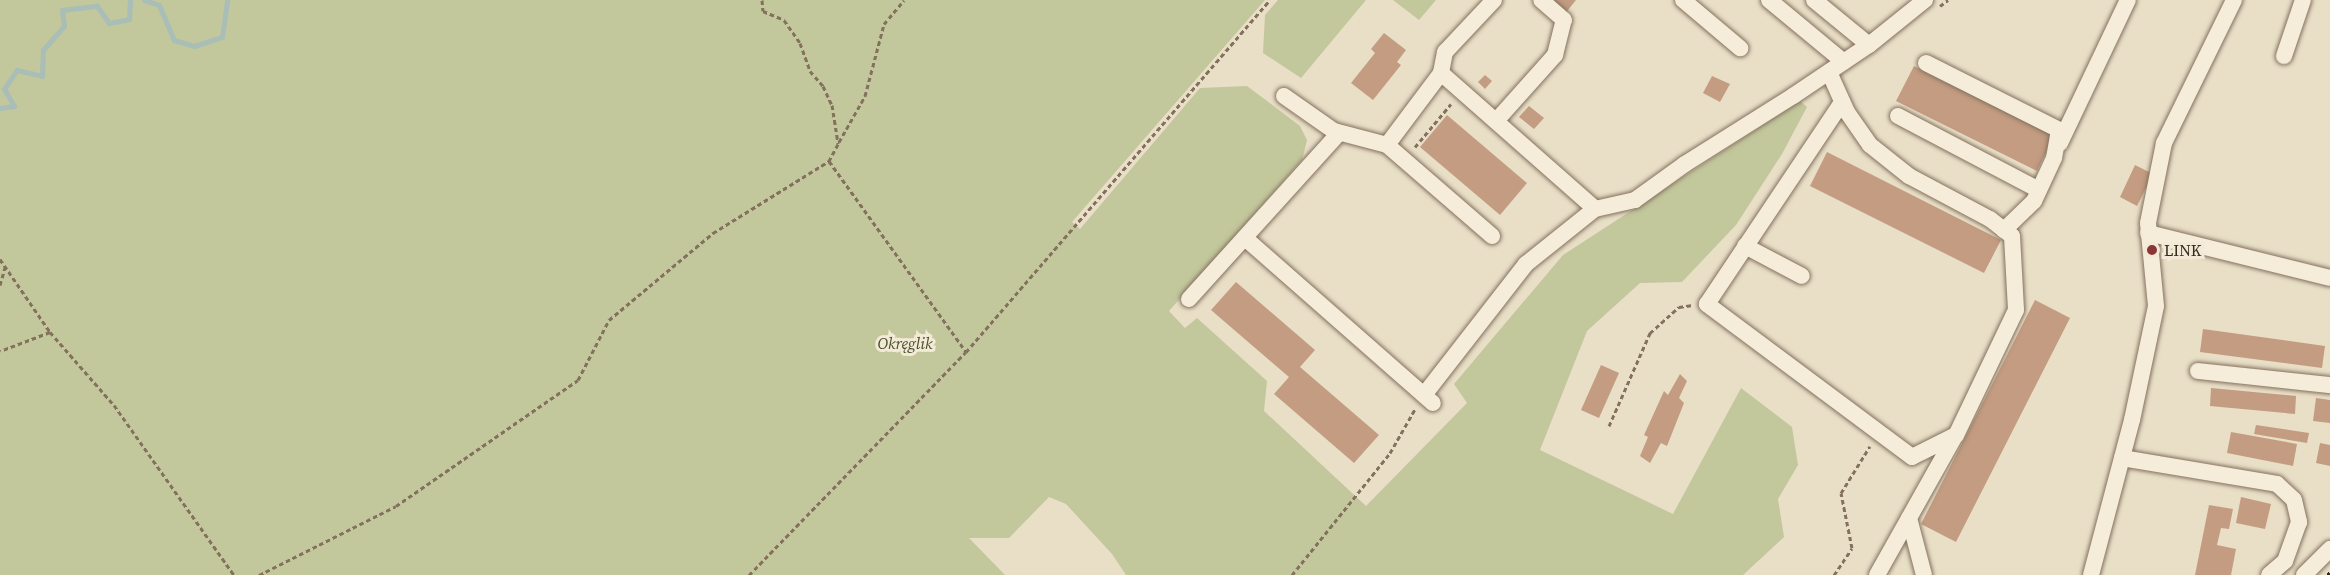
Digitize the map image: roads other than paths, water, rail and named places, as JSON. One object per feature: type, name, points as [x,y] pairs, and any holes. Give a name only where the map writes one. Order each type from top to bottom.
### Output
[{"type":"street","points":[[1387,145],[1441,73],[1445,52],[1494,0]]},
{"type":"street","points":[[1496,122],[1555,55],[1564,20],[1541,0]]},
{"type":"street","points":[[1683,0],[1740,48]]},
{"type":"street","points":[[1768,0],[1844,62]]},
{"type":"street","points":[[1814,0],[1869,45]]},
{"type":"street","points":[[1245,238],[1428,399],[1526,264],[1595,209],[1635,200],[1684,164],[1869,45],[1925,0]]},
{"type":"street","points":[[2004,230],[2034,201],[2128,0]]},
{"type":"street","points":[[2091,575],[2122,458],[2156,306],[2148,223],[2164,143],[2234,0]]},
{"type":"street","points":[[2284,56],[2303,0]]},
{"type":"street","points":[[1926,63],[2059,130],[2055,154]]},
{"type":"street","points":[[1829,72],[1842,102],[1870,145],[1908,177],[1990,219],[2012,236],[2016,310],[1956,435],[1877,575]]},
{"type":"street","points":[[1441,73],[1595,209]]},
{"type":"street","points":[[1284,96],[1339,133],[1387,145],[1492,236]]},
{"type":"street","points":[[1842,102],[1707,303],[1912,457],[1956,435]]},
{"type":"street","points":[[1898,116],[2039,190]]},
{"type":"street","points":[[1189,299],[1339,133]]},
{"type":"street","points":[[2148,233],[2330,278]]},
{"type":"street","points":[[1745,246],[1802,276]]},
{"type":"street","points":[[2198,371],[2330,385]]},
{"type":"street","points":[[2122,458],[2277,484],[2294,500],[2299,522],[2285,561],[2269,575]]},
{"type":"street","points":[[1909,518],[1924,575]]},
{"type":"street","points":[[2304,575],[2330,549]]},
{"type":"waterway","points":[[0,108],[14,106],[4,89],[17,70],[42,76],[43,50],[64,26],[62,10],[97,6],[109,23],[129,19],[130,0]]},
{"type":"waterway","points":[[144,0],[159,5],[174,40],[194,46],[222,37],[227,0]]},
{"type":"place","name":"LINK","points":[[2152,250]]},
{"type":"park label","name":"Okręglik","points":[[905,343]]}]
